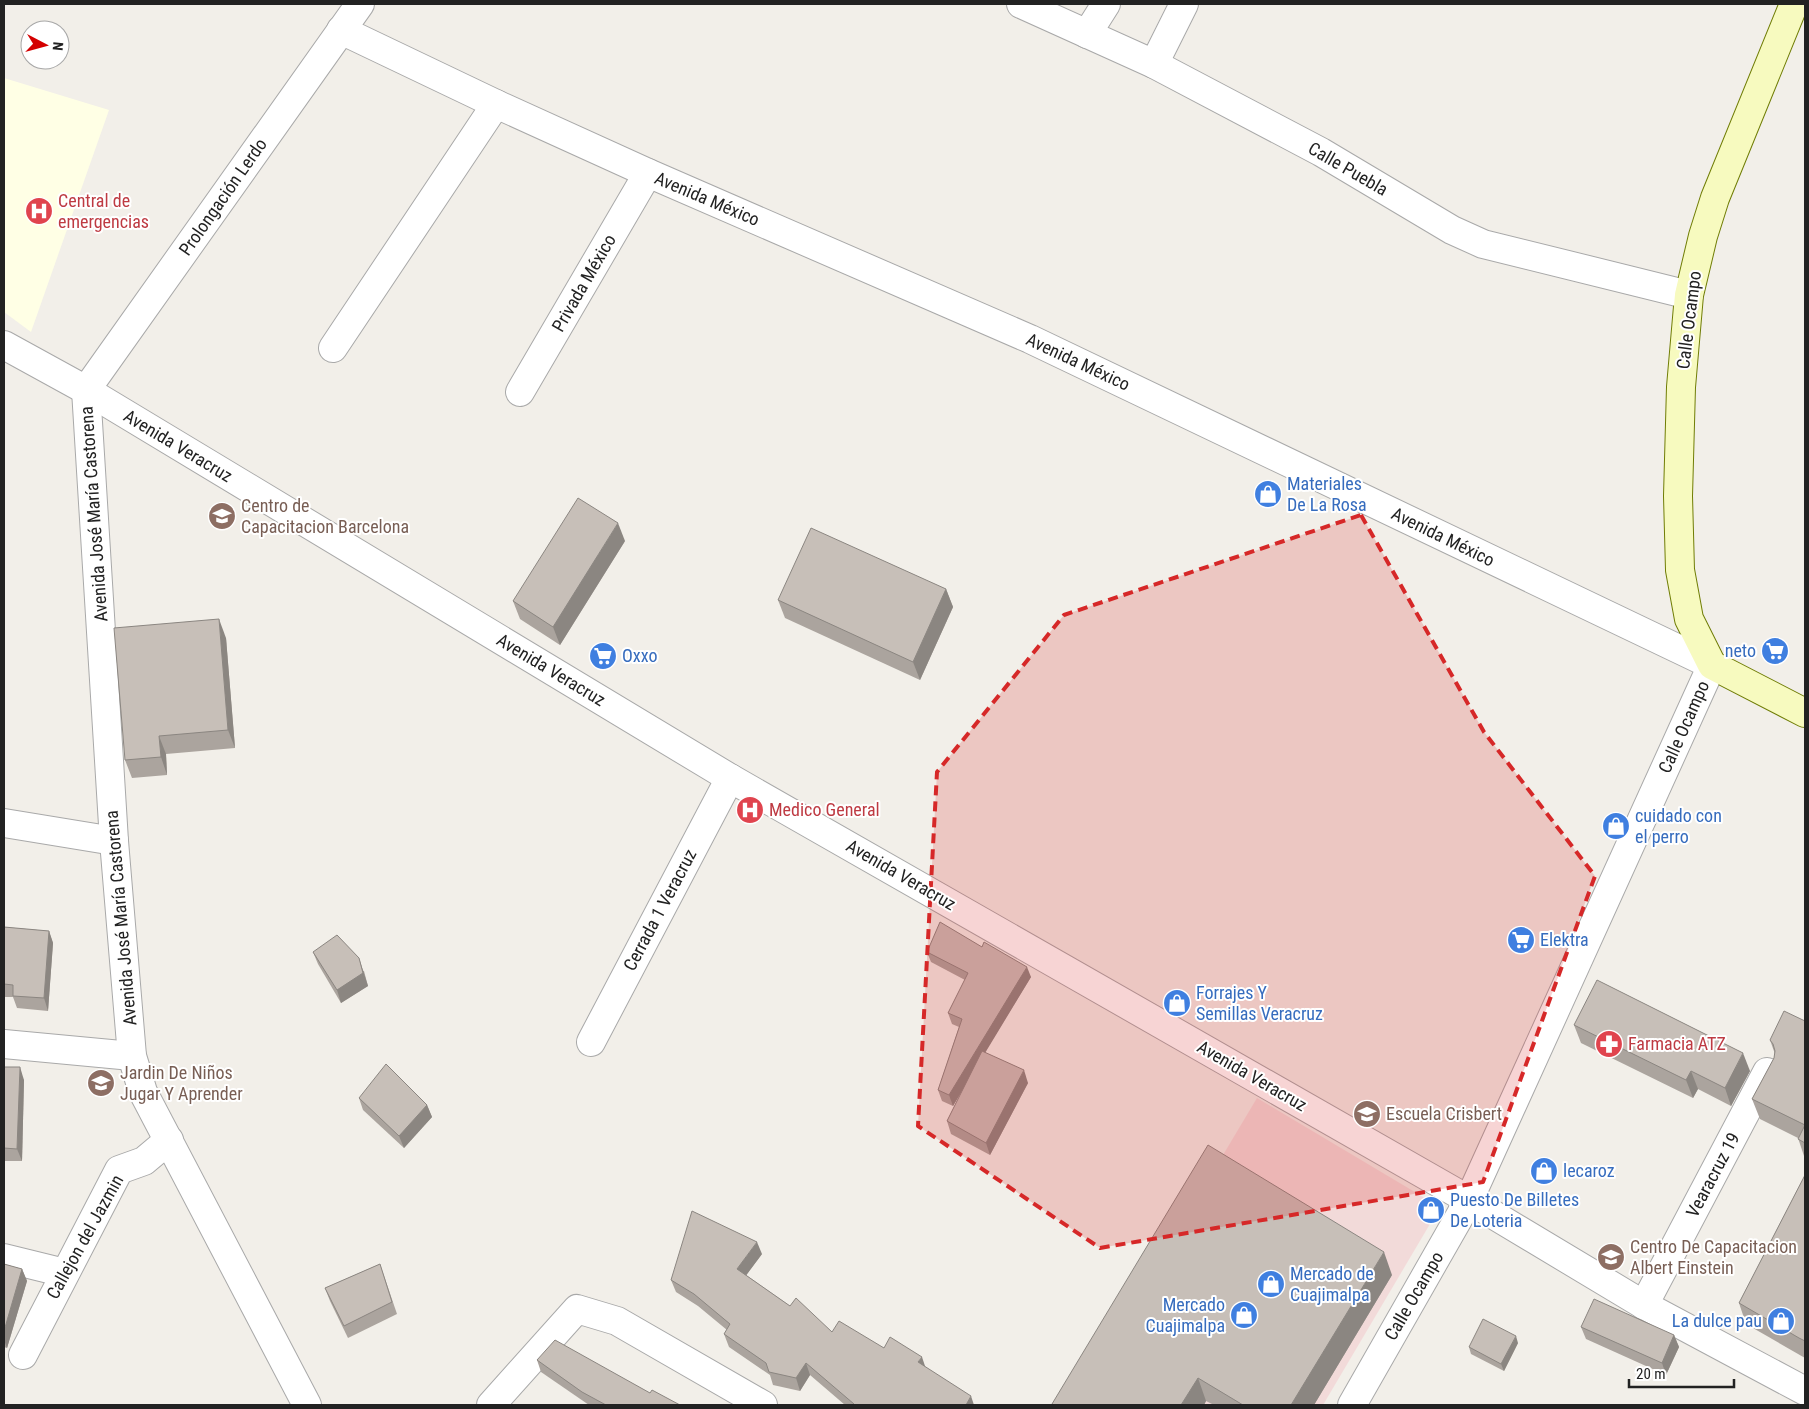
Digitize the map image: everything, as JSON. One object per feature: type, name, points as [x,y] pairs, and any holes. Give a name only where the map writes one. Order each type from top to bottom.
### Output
[{"type":"main road","name":"Calle Ocampo","points":[[1712,665],[1689,619],[1680,570],[1678,496],[1681,387],[1689,295],[1703,236],[1715,198],[1794,4]]},
{"type":"main road","name":"Avenida México","points":[[1712,665],[1805,713]]},
{"type":"street","name":"Prolongación Lerdo","points":[[86,390],[360,4]]},
{"type":"street","name":"Calle Puebla","points":[[1021,4],[1154,64],[1321,152],[1452,230],[1483,244],[1689,295]]},
{"type":"street","points":[[1088,34],[1106,4]]},
{"type":"street","points":[[1154,64],[1184,4]]},
{"type":"street","name":"Avenida México","points":[[341,30],[496,104],[648,173],[1030,339],[1712,665]]},
{"type":"street","points":[[333,348],[496,104]]},
{"type":"street","name":"Privada México","points":[[520,392],[648,173]]},
{"type":"street","name":"Avenida Veracruz","points":[[4,345],[86,390],[730,778],[1469,1200],[1644,1305],[1805,1391]]},
{"type":"street","name":"Avenida José María Castorena","points":[[86,390],[114,841],[132,1056],[143,1092],[307,1405]]},
{"type":"street","name":"Calle Ocampo","points":[[1352,1405],[1469,1200],[1712,665]]},
{"type":"street","name":"Cerrada 1 Veracruz","points":[[591,1042],[730,778]]},
{"type":"street","points":[[4,823],[114,841]]},
{"type":"street","points":[[4,1044],[132,1056]]},
{"type":"street","name":"Vearacruz 19","points":[[1644,1305],[1767,1072]]},
{"type":"street","name":"Callejon del Jazmin","points":[[22,1355],[120,1170],[144,1161],[169,1140]]},
{"type":"street","points":[[4,1258],[65,1273]]},
{"type":"street","points":[[491,1405],[577,1309],[618,1321],[763,1405]]},
{"type":"highlighted area","points":[[1361,515],[1484,732],[1595,876],[1483,1182],[1100,1248],[918,1126],[937,772],[1064,615]]},
{"type":"shaded area","name":"Central de emergencias","points":[[4,78],[109,110],[31,332],[4,312]]},
{"type":"shaded area","name":"Mercado de Cuajimalpa","points":[[1257,1098],[1440,1207],[1323,1405],[1074,1405]]},
{"type":"building","points":[[578,498],[618,523],[553,627],[513,601]]},
{"type":"building","points":[[811,528],[946,589],[913,662],[778,600]]},
{"type":"building","points":[[219,619],[228,730],[159,736],[161,757],[125,760],[114,628]]},
{"type":"building","points":[[940,922],[982,947],[984,942],[1027,967],[949,1095],[938,1090],[962,1019],[948,1013],[968,973],[927,952]]},
{"type":"building","points":[[4,927],[49,931],[44,998],[13,996],[13,985],[4,984]]},
{"type":"building","points":[[337,935],[359,958],[363,973],[337,990],[313,952]]},
{"type":"building","points":[[1597,980],[1743,1053],[1725,1088],[1691,1071],[1686,1080],[1574,1025]]},
{"type":"building","points":[[1784,1011],[1805,1021],[1805,1125],[1752,1099],[1774,1058],[1775,1051],[1770,1040]]},
{"type":"building","points":[[982,1051],[1024,1070],[986,1143],[947,1121]]},
{"type":"building","points":[[386,1064],[427,1105],[399,1136],[359,1098]]},
{"type":"building","points":[[4,1067],[20,1067],[17,1149],[4,1148]]},
{"type":"building","points":[[1805,1125],[1805,1143],[1798,1139]]},
{"type":"building","name":"Mercado de Cuajimalpa","points":[[1208,1145],[1384,1252],[1291,1405],[1243,1405],[1198,1378],[1181,1405],[1052,1404]]},
{"type":"building","points":[[1805,1175],[1805,1341],[1739,1303]]},
{"type":"building","points":[[692,1211],[757,1242],[737,1269],[790,1306],[796,1298],[832,1332],[839,1321],[884,1348],[890,1337],[922,1357],[918,1362],[971,1396],[966,1405],[853,1405],[806,1363],[796,1378],[769,1372],[766,1363],[724,1334],[730,1324],[694,1294],[671,1280]]},
{"type":"building","points":[[4,1264],[22,1269],[4,1331]]},
{"type":"building","points":[[380,1264],[392,1302],[344,1326],[325,1288]]},
{"type":"building","points":[[1594,1299],[1674,1335],[1662,1363],[1581,1327]]},
{"type":"building","points":[[1483,1319],[1516,1336],[1501,1364],[1469,1347]]},
{"type":"building","points":[[555,1340],[650,1393],[652,1390],[680,1405],[606,1405],[582,1392],[537,1360]]},
{"type":"place","name":"Central de emergencias","points":[[39,211]]},
{"type":"place","name":"Materiales De La Rosa","points":[[1268,494]]},
{"type":"place","name":"Centro de Capacitacion Barcelona","points":[[222,516]]},
{"type":"place","name":"neto","points":[[1775,651]]},
{"type":"place","name":"Oxxo","points":[[603,656]]},
{"type":"place","name":"Medico General","points":[[750,810]]},
{"type":"place","name":"cuidado con el perro","points":[[1616,826]]},
{"type":"place","name":"Elektra","points":[[1521,940]]},
{"type":"place","name":"Forrajes Y Semillas Veracruz","points":[[1177,1003]]},
{"type":"place","name":"Farmacia ATZ","points":[[1609,1044]]},
{"type":"place","name":"Jardin De Niños Jugar Y Aprender","points":[[101,1083]]},
{"type":"place","name":"Escuela Crisbert","points":[[1367,1114]]},
{"type":"place","name":"lecaroz","points":[[1544,1171]]},
{"type":"place","name":"Puesto De Billetes De Loteria","points":[[1431,1210]]},
{"type":"place","name":"Centro De Capacitacion Albert Einstein","points":[[1611,1257]]},
{"type":"place","name":"Mercado de Cuajimalpa","points":[[1271,1284]]},
{"type":"place","name":"Mercado Cuajimalpa","points":[[1244,1315]]},
{"type":"place","name":"La dulce pau","points":[[1781,1321]]}]
